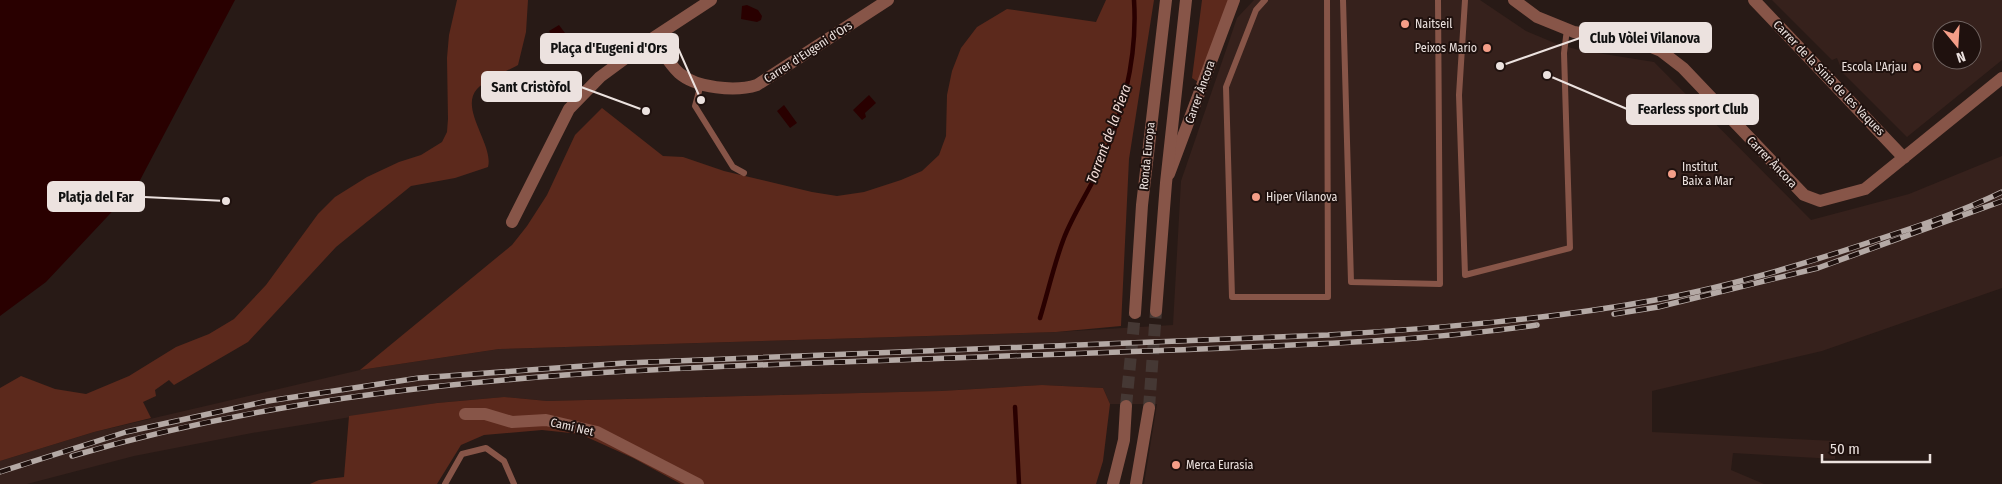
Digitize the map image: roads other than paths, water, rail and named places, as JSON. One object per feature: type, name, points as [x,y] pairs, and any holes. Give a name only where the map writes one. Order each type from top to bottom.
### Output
[{"type":"street","points":[[512,222],[569,109],[600,77],[653,38],[711,0]]},
{"type":"street","name":"Carrer d'Eugeni d'Ors","points":[[653,38],[678,73],[711,87],[734,90],[757,85],[888,0]]},
{"type":"street","name":"Ronda Europa","points":[[1135,313],[1142,205],[1166,0]]},
{"type":"street","name":"Ronda Europa","points":[[1156,311],[1166,183],[1186,0]]},
{"type":"street","name":"Carrer Àncora","points":[[1166,183],[1234,0]]},
{"type":"street","name":"Carrer Àncora","points":[[1514,0],[1537,17],[1567,29],[1644,44],[1661,51],[1683,68],[1804,195],[1820,201],[1865,189],[2002,78]]},
{"type":"street","name":"Carrer de la Sínia de les Vaques","points":[[1754,0],[1904,158]]},
{"type":"street","points":[[1113,484],[1124,440],[1126,406]]},
{"type":"street","points":[[1136,484],[1142,458],[1149,408]]},
{"type":"street","name":"Camí Net","points":[[465,414],[485,414],[512,422],[546,420],[597,432],[698,484]]},
{"type":"street","points":[[1142,458],[1144,484]]},
{"type":"lane","points":[[1265,0],[1256,10],[1226,87],[1232,297],[1328,297],[1327,0]]},
{"type":"lane","points":[[1343,0],[1351,282],[1440,284],[1438,0]]},
{"type":"lane","points":[[1465,0],[1459,95],[1466,275],[1570,248],[1564,53],[1567,29]]},
{"type":"lane","points":[[702,83],[695,106],[733,168],[744,173]]},
{"type":"lane","points":[[445,484],[462,454],[486,448],[504,461],[514,484]]},
{"type":"waterway","name":"Torrent de la Piera","points":[[1040,318],[1064,238],[1095,177],[1120,113],[1126,91],[1133,45],[1135,23],[1134,0]]},
{"type":"waterway","name":"Torrent de la Piera","points":[[1015,407],[1019,484]]},
{"type":"tunnel","points":[[1149,408],[1156,311]]},
{"type":"tunnel","points":[[1126,406],[1135,313]]},
{"type":"railway","points":[[0,472],[126,432],[268,401],[419,378],[625,363],[1328,335],[1451,326],[1574,313],[1682,295],[1762,275],[1919,226],[2002,192]]},
{"type":"railway","points":[[1614,314],[1658,307],[1818,268],[2002,201]]},
{"type":"railway","points":[[72,456],[163,432],[255,413],[439,386],[625,371],[1357,342],[1492,331],[1537,325]]},
{"type":"place","name":"Naitseil","points":[[1405,24]]},
{"type":"place","name":"Peixos Mario","points":[[1487,48]]},
{"type":"place","name":"Club Vòlei Vilanova","points":[[1500,66]]},
{"type":"place","name":"Escola L'Arjau","points":[[1917,67]]},
{"type":"place","name":"Fearless sport Club","points":[[1547,75]]},
{"type":"place","name":"Plaça d'Eugeni d'Ors","points":[[701,100]]},
{"type":"place","name":"Sant Cristòfol","points":[[646,111]]},
{"type":"place","name":"Institut Baix a Mar","points":[[1672,174]]},
{"type":"place","name":"Hiper Vilanova","points":[[1256,197]]},
{"type":"place","name":"Platja del Far","points":[[226,201]]},
{"type":"place","name":"Merca Eurasia","points":[[1176,465]]}]
